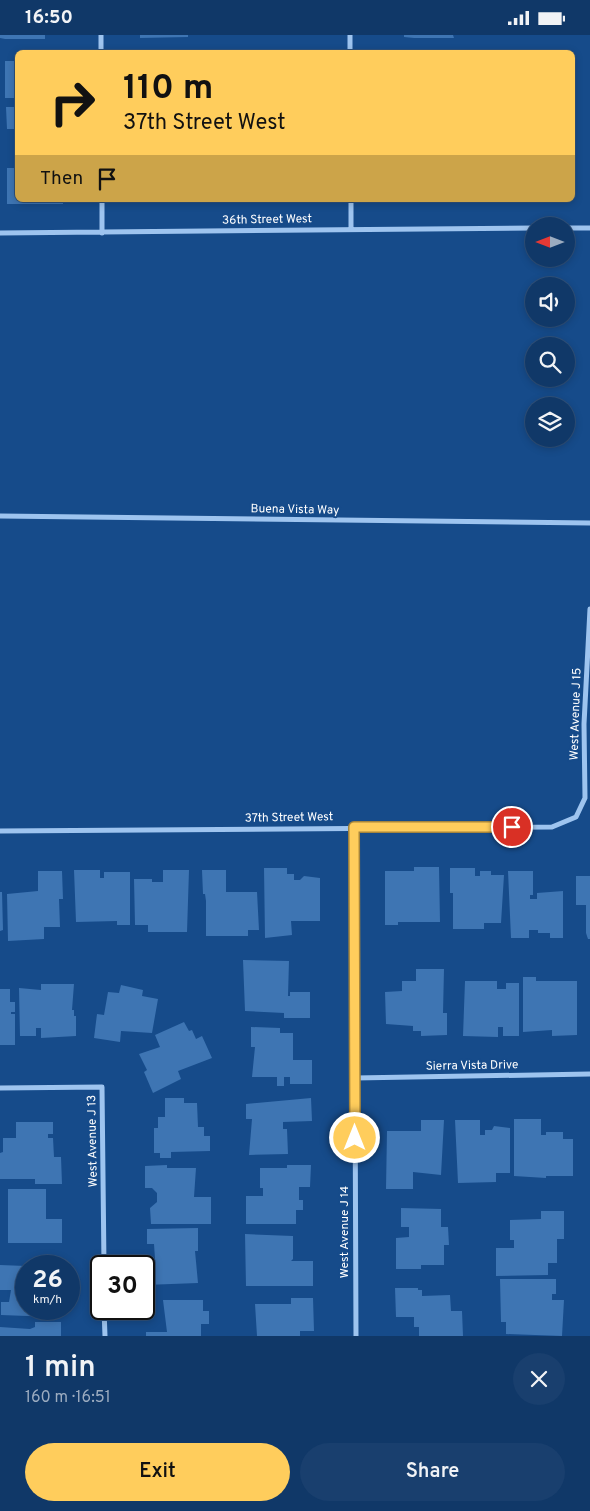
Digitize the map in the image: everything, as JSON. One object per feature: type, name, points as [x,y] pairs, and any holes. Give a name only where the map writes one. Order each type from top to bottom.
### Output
[{"type":"street","points":[[101,35],[101,50]]},
{"type":"street","points":[[350,35],[350,50]]},
{"type":"street","points":[[102,202],[102,233]]},
{"type":"street","points":[[350,202],[351,229]]},
{"type":"street","name":"36th Street West","points":[[0,233],[525,228]]},
{"type":"street","points":[[575,228],[590,228]]},
{"type":"street","name":"Buena Vista Way","points":[[0,516],[590,523]]},
{"type":"street","name":"West Avenue J 15","points":[[576,817],[585,798],[584,724],[589,677],[590,609]]},
{"type":"street","name":"37th Street West","points":[[0,831],[552,827],[576,817]]},
{"type":"street","name":"West Avenue J 14","points":[[354,827],[356,1336]]},
{"type":"street","name":"Sierra Vista Drive","points":[[355,1079],[590,1074]]},
{"type":"street","name":"West Avenue J 13","points":[[0,1088],[102,1087],[104,1255]]},
{"type":"street","points":[[104,1320],[105,1336]]},
{"type":"building","points":[[0,35],[45,35],[45,39],[5,39],[0,38]]},
{"type":"building","points":[[140,35],[188,35],[188,37],[140,38]]},
{"type":"building","points":[[404,35],[453,35],[454,38],[414,38],[404,37]]},
{"type":"building","points":[[5,61],[15,61],[15,98],[5,98]]},
{"type":"building","points":[[6,107],[15,107],[15,129],[7,129]]},
{"type":"building","points":[[7,168],[15,168],[15,202],[63,202],[63,204],[7,204]]},
{"type":"building","points":[[145,202],[200,202],[145,203]]},
{"type":"building","points":[[414,867],[439,867],[440,922],[398,922],[398,925],[385,925],[385,871],[414,871]]},
{"type":"building","points":[[264,868],[287,868],[287,874],[294,874],[294,880],[300,880],[304,876],[320,878],[320,921],[291,921],[292,935],[265,938]]},
{"type":"building","points":[[450,868],[475,868],[475,876],[480,876],[480,871],[491,871],[491,875],[504,875],[501,923],[484,923],[484,929],[453,929],[453,893],[450,893]]},
{"type":"building","points":[[74,870],[100,870],[100,878],[104,878],[104,872],[130,872],[130,925],[117,925],[117,921],[76,922]]},
{"type":"building","points":[[163,870],[189,870],[187,932],[148,932],[148,925],[135,925],[134,879],[152,879],[152,882],[163,882]]},
{"type":"building","points":[[202,870],[226,870],[226,892],[257,892],[259,930],[248,930],[248,936],[206,936],[206,901],[205,894],[203,894]]},
{"type":"building","points":[[38,871],[62,871],[63,899],[59,899],[60,927],[44,927],[44,939],[8,941],[7,894],[38,891]]},
{"type":"building","points":[[508,871],[533,871],[533,895],[530,895],[530,899],[537,899],[537,893],[563,891],[563,938],[550,938],[550,933],[538,933],[538,930],[529,930],[529,938],[511,938]]},
{"type":"building","points":[[576,876],[590,876],[590,939],[588,939],[586,933],[586,905],[576,905]]},
{"type":"building","points":[[0,892],[2,892],[3,930],[0,931]]},
{"type":"building","points":[[243,960],[289,961],[288,996],[290,996],[290,992],[310,992],[310,1018],[284,1018],[284,1013],[245,1011]]},
{"type":"building","points":[[416,969],[444,969],[443,1013],[447,1013],[447,1035],[421,1036],[421,1031],[413,1031],[413,1026],[386,1024],[385,992],[402,991],[402,981],[416,981]]},
{"type":"building","points":[[523,977],[536,977],[536,981],[577,981],[577,1035],[552,1036],[552,1030],[523,1032]]},
{"type":"building","points":[[465,981],[497,981],[497,989],[506,989],[506,983],[519,983],[519,1036],[503,1036],[503,1027],[498,1027],[498,1037],[463,1036]]},
{"type":"building","points":[[41,984],[74,984],[72,1010],[74,1010],[74,1016],[76,1016],[76,1036],[41,1038],[41,1028],[36,1028],[36,1036],[20,1036],[19,988],[41,990]]},
{"type":"building","points":[[121,985],[143,990],[142,996],[158,999],[152,1033],[121,1031],[120,1042],[94,1038],[97,1014],[104,1015],[108,992],[119,993]]},
{"type":"building","points":[[0,989],[10,989],[10,1002],[15,1002],[15,1012],[11,1012],[11,1014],[15,1014],[15,1045],[0,1045]]},
{"type":"building","points":[[184,1022],[189,1031],[192,1030],[196,1039],[202,1036],[212,1058],[178,1071],[181,1079],[153,1093],[144,1072],[147,1070],[139,1054],[160,1047],[155,1035]]},
{"type":"building","points":[[251,1027],[280,1028],[280,1033],[293,1033],[293,1060],[312,1060],[312,1084],[290,1084],[290,1077],[284,1077],[284,1086],[277,1086],[277,1077],[252,1077],[255,1047],[251,1047]]},
{"type":"building","points":[[165,1098],[184,1098],[184,1103],[197,1103],[198,1127],[204,1127],[204,1136],[210,1136],[210,1151],[171,1152],[171,1158],[160,1158],[160,1153],[154,1153],[154,1128],[158,1128],[158,1117],[165,1117]]},
{"type":"building","points":[[311,1098],[312,1121],[283,1122],[283,1129],[287,1129],[288,1154],[249,1155],[252,1119],[246,1119],[246,1104]]},
{"type":"building","points":[[514,1119],[541,1119],[541,1135],[546,1135],[546,1132],[563,1132],[563,1139],[573,1139],[573,1176],[546,1176],[546,1178],[514,1176]]},
{"type":"building","points":[[421,1120],[444,1120],[441,1175],[413,1172],[413,1189],[386,1189],[387,1131],[421,1131]]},
{"type":"building","points":[[455,1120],[480,1120],[480,1135],[485,1135],[485,1130],[492,1130],[494,1126],[510,1128],[510,1173],[496,1173],[496,1182],[458,1183]]},
{"type":"building","points":[[16,1122],[53,1122],[53,1134],[48,1134],[48,1138],[53,1138],[54,1157],[61,1157],[62,1184],[35,1184],[35,1179],[0,1179],[0,1153],[3,1152],[3,1138],[16,1138]]},
{"type":"building","points":[[167,1165],[167,1168],[196,1168],[194,1197],[211,1197],[211,1224],[151,1224],[150,1208],[157,1202],[157,1193],[152,1188],[145,1188],[145,1166]]},
{"type":"building","points":[[287,1165],[311,1165],[310,1187],[299,1187],[299,1200],[303,1200],[303,1210],[296,1210],[296,1224],[246,1224],[246,1196],[263,1196],[263,1188],[260,1188],[260,1168],[287,1168]]},
{"type":"building","points":[[8,1189],[46,1189],[46,1219],[62,1219],[62,1243],[8,1243]]},
{"type":"building","points":[[401,1208],[441,1209],[441,1227],[448,1227],[449,1245],[444,1245],[444,1265],[421,1265],[421,1269],[396,1269],[396,1238],[409,1237],[409,1227],[401,1227]]},
{"type":"building","points":[[541,1211],[564,1211],[564,1239],[557,1239],[557,1263],[548,1263],[548,1275],[496,1276],[496,1248],[514,1248],[514,1240],[510,1240],[510,1220],[541,1219]]},
{"type":"building","points":[[198,1228],[198,1251],[195,1251],[198,1283],[155,1285],[154,1244],[147,1244],[147,1229]]},
{"type":"building","points":[[245,1234],[293,1236],[293,1259],[291,1261],[313,1261],[313,1286],[246,1286]]},
{"type":"building","points":[[0,1265],[15,1266],[15,1316],[1,1315],[1,1302],[9,1302],[11,1290],[0,1290]]},
{"type":"building","points":[[500,1279],[556,1279],[556,1294],[552,1294],[552,1300],[564,1300],[562,1336],[506,1334],[506,1322],[501,1322]]},
{"type":"building","points":[[395,1288],[418,1288],[418,1290],[422,1290],[422,1296],[450,1295],[451,1311],[462,1311],[463,1336],[419,1336],[419,1327],[414,1327],[414,1317],[396,1317]]},
{"type":"building","points":[[291,1298],[313,1298],[314,1331],[300,1331],[300,1336],[257,1336],[255,1304],[291,1304]]},
{"type":"building","points":[[163,1300],[203,1300],[203,1311],[209,1311],[209,1324],[201,1324],[201,1336],[146,1336],[146,1332],[167,1332]]},
{"type":"building","points":[[35,1322],[61,1322],[61,1336],[0,1336],[0,1327],[30,1329],[35,1327]]},
{"type":"route","points":[[355,1138],[354,827],[512,827]]}]
